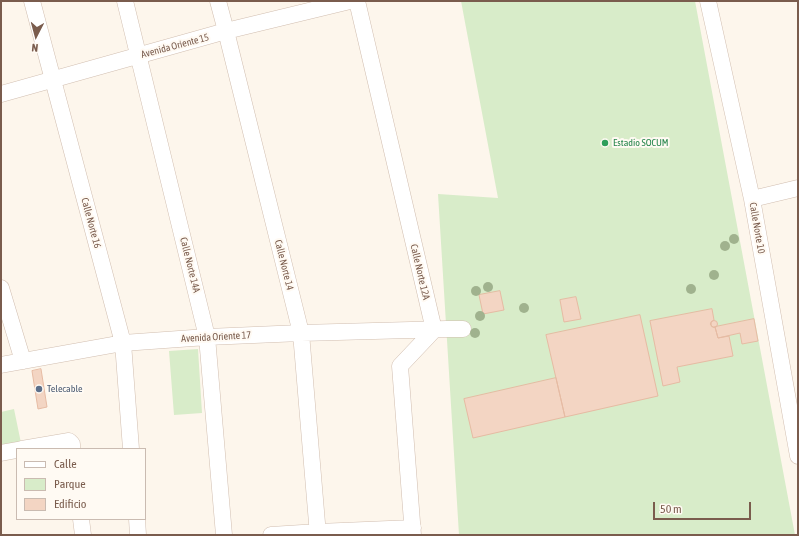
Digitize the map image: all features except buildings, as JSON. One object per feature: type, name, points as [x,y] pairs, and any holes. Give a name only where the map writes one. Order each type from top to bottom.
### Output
[{"type":"street","name":"Calle Norte 16","points":[[32,1],[123,343],[131,448]]},
{"type":"street","name":"Calle Norte 14A","points":[[125,1],[207,337],[224,535]]},
{"type":"street","name":"Calle Norte 14","points":[[218,1],[301,333],[318,533]]},
{"type":"street","name":"Avenida Oriente 15","points":[[1,94],[226,31],[350,1]]},
{"type":"street","name":"Calle Norte 12A","points":[[357,1],[434,330]]},
{"type":"street","name":"Calle Norte 10","points":[[708,1],[793,393],[798,456]]},
{"type":"street","points":[[752,199],[798,188]]},
{"type":"street","points":[[1,288],[23,361]]},
{"type":"street","name":"Avenida Oriente 17","points":[[1,366],[123,343],[207,337],[301,333],[463,329]]},
{"type":"street","points":[[272,535],[413,532],[400,366],[434,330]]},
{"type":"street","points":[[34,448],[71,445]]},
{"type":"street","points":[[1,453],[16,450]]},
{"type":"street","points":[[81,520],[83,535]]},
{"type":"street","points":[[137,520],[138,535]]},
{"type":"green space","points":[[461,1],[695,1],[795,535],[459,535],[438,194],[498,198]]},
{"type":"green space","points":[[198,349],[202,413],[174,415],[169,351]]},
{"type":"green space","points":[[14,409],[21,443],[1,446],[1,412]]},
{"type":"place","name":"Estadio SOCUM","points":[[605,143]]},
{"type":"place","name":"Telecable","points":[[39,389]]}]
